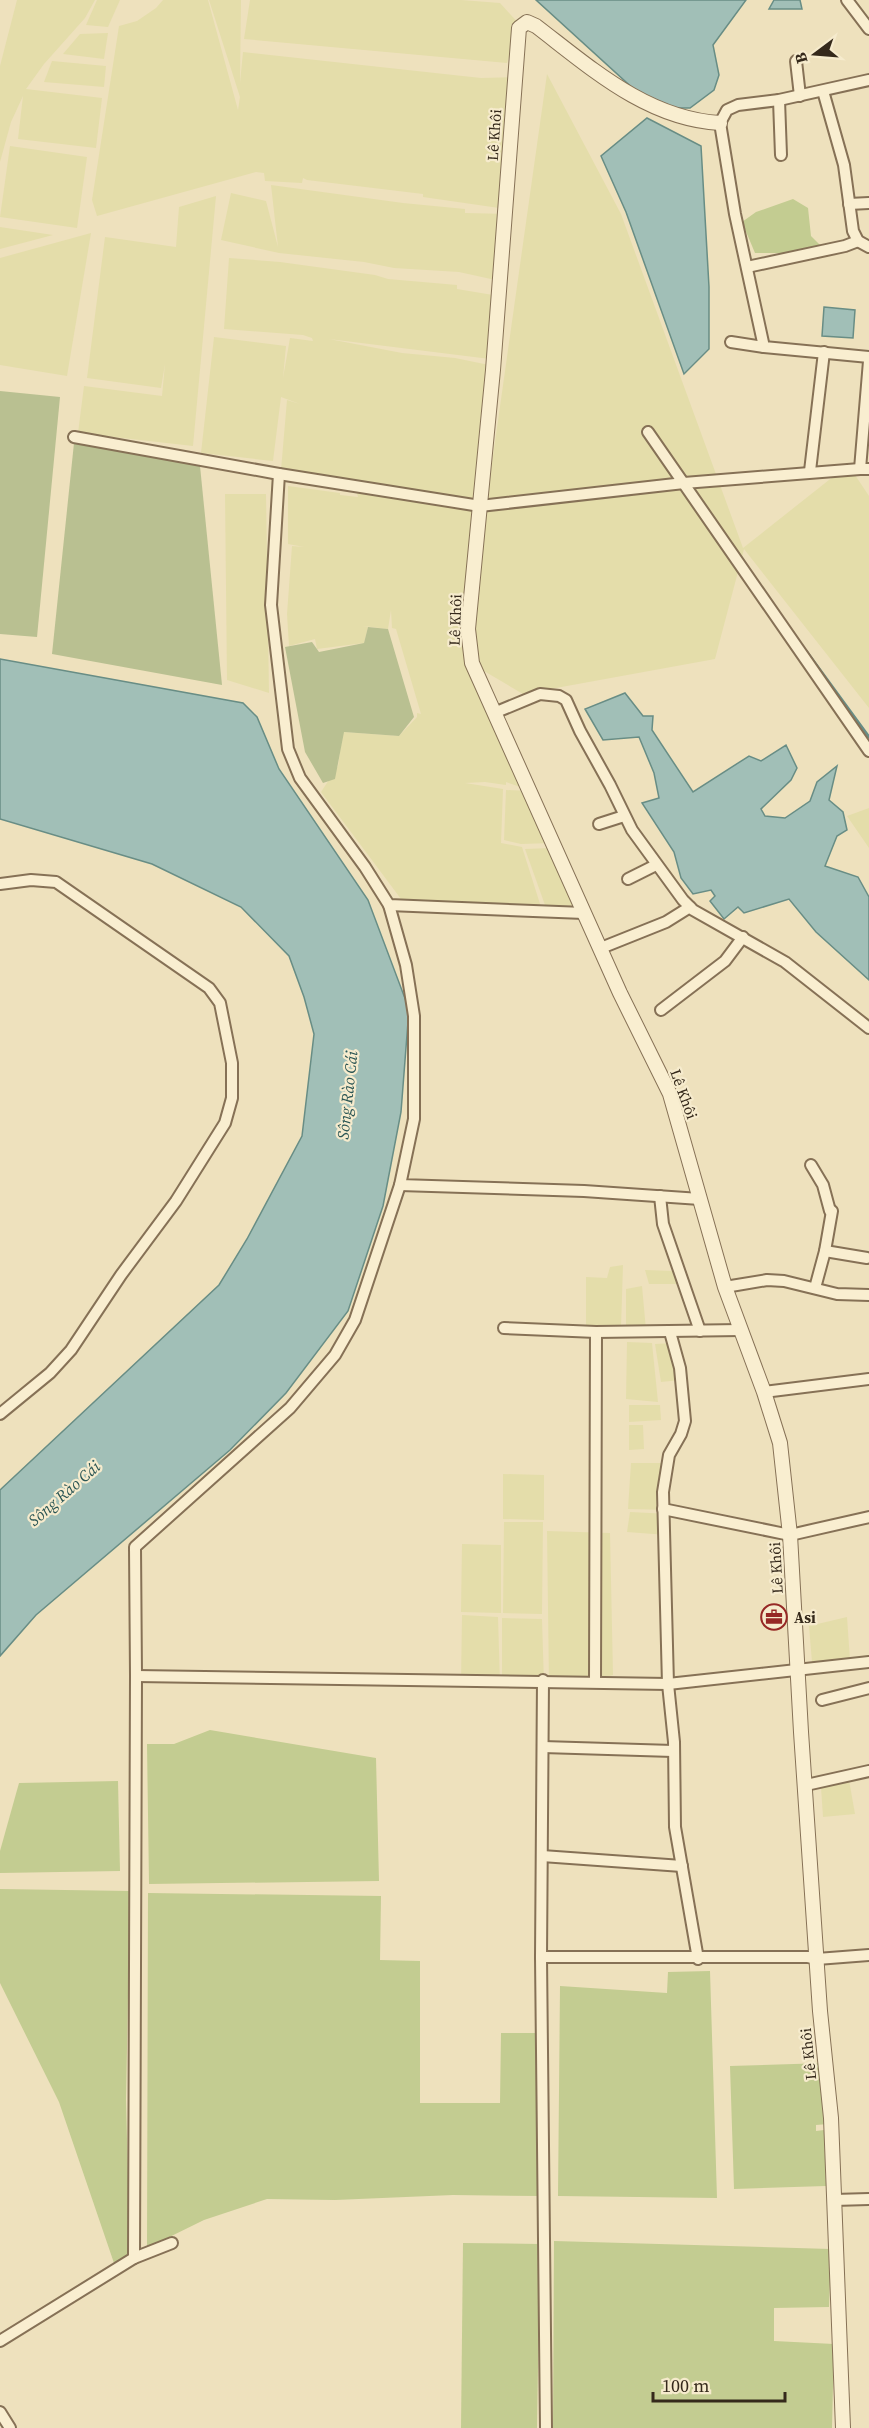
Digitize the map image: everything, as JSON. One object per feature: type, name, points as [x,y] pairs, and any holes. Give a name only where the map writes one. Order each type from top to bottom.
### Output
[{"type":"street","points":[[848,0],[869,29]]},
{"type":"street","name":"Lê Khôi","points":[[720,123],[696,122],[637,99],[611,83],[536,26],[527,22],[519,28],[493,370],[468,647],[472,663],[584,913],[670,1094],[725,1287],[765,1392],[780,1443],[790,1535],[817,1959],[831,2118],[843,2428]]},
{"type":"street","points":[[796,61],[800,96]]},
{"type":"street","points":[[764,347],[720,123],[728,110],[738,105],[800,96],[869,80]]},
{"type":"street","points":[[824,91],[842,154],[853,231],[858,241],[869,247]]},
{"type":"street","points":[[779,100],[781,155]]},
{"type":"street","points":[[849,204],[869,203]]},
{"type":"street","points":[[747,267],[845,246],[858,241]]},
{"type":"street","points":[[74,437],[279,474],[480,506],[684,483],[810,471],[864,469],[869,359],[731,342]]},
{"type":"street","points":[[810,471],[824,352]]},
{"type":"street","points":[[648,432],[869,751]]},
{"type":"street","points":[[134,2258],[135,1547],[290,1408],[335,1355],[355,1320],[400,1185],[414,1119],[414,1016],[406,965],[389,905],[359,858],[300,778],[288,749],[271,605],[279,474]]},
{"type":"street","points":[[494,713],[540,694],[559,696],[566,700],[624,816],[656,865],[690,907],[785,962],[869,1028]]},
{"type":"street","points":[[599,824],[624,816]]},
{"type":"street","points":[[628,879],[656,865]]},
{"type":"street","points":[[0,884],[32,880],[56,882],[209,988],[220,1003],[231,1059],[232,1080],[231,1105],[225,1123],[176,1201],[121,1275],[66,1358],[0,1414]]},
{"type":"street","points":[[389,905],[584,913]]},
{"type":"street","points":[[601,948],[666,922],[690,907]]},
{"type":"street","points":[[661,1010],[725,961],[743,938]]},
{"type":"street","points":[[811,1165],[823,1185],[831,1211],[816,1288]]},
{"type":"street","points":[[400,1185],[584,1191],[700,1199]]},
{"type":"street","points":[[660,1196],[663,1224],[700,1331]]},
{"type":"street","points":[[825,1251],[867,1258]]},
{"type":"street","points":[[725,1287],[767,1280],[784,1281],[837,1294],[869,1295]]},
{"type":"street","points":[[504,1328],[596,1332],[741,1330]]},
{"type":"street","points":[[595,1682],[596,1332]]},
{"type":"street","points":[[670,1332],[680,1368],[685,1420],[681,1434],[669,1455],[663,1492],[675,1827],[698,1959]]},
{"type":"street","points":[[765,1392],[869,1379]]},
{"type":"street","points":[[663,1509],[790,1535],[869,1517]]},
{"type":"street","points":[[136,1676],[543,1680],[669,1684],[869,1662]]},
{"type":"street","points":[[543,1680],[541,1957],[546,2428]]},
{"type":"street","points":[[822,1700],[869,1688]]},
{"type":"street","points":[[543,1748],[673,1751]]},
{"type":"street","points":[[806,1785],[869,1771]]},
{"type":"street","points":[[542,1856],[682,1866]]},
{"type":"street","points":[[541,1957],[698,1959],[808,1957],[817,1959],[869,1955]]},
{"type":"street","points":[[834,2200],[869,2199]]},
{"type":"street","points":[[0,2341],[134,2258],[172,2243]]},
{"type":"street","points":[[0,2412],[10,2428]]},
{"type":"shaded area","points":[[17,0],[95,0],[85,18],[44,64],[26,89],[102,98],[96,148],[18,139],[23,96],[11,122],[0,162],[0,66]]},
{"type":"shaded area","points":[[97,0],[120,0],[108,27],[86,25]]},
{"type":"shaded area","points":[[163,0],[208,0],[238,110],[240,97],[209,0],[241,0],[240,83],[243,52],[481,78],[515,77],[506,209],[423,197],[423,194],[303,178],[302,183],[265,181],[264,173],[256,172],[97,216],[92,200],[119,26],[137,21],[156,8]]},
{"type":"shaded area","points":[[250,0],[461,0],[500,3],[520,25],[507,63],[244,39]]},
{"type":"shaded area","points":[[108,33],[104,59],[63,54],[80,34]]},
{"type":"shaded area","points":[[52,61],[106,66],[104,87],[44,82]]},
{"type":"shaded area","points":[[547,74],[621,214],[743,548],[834,476],[855,475],[869,496],[869,708],[744,549],[715,659],[523,694],[484,671],[505,745],[529,790],[506,782],[506,785],[485,782],[465,783],[503,789],[501,843],[522,847],[541,907],[404,903],[321,792],[338,766],[343,732],[399,736],[417,717],[417,713],[421,714],[396,629],[392,628],[391,610],[388,629],[363,626],[368,627],[364,643],[317,649],[315,639],[289,646],[287,614],[292,546],[304,547],[288,544],[288,486],[358,497],[354,482],[318,474],[281,470],[287,400],[300,404],[281,397],[273,461],[201,453],[214,337],[286,346],[283,378],[290,338],[313,341],[312,338],[303,335],[224,329],[229,258],[280,262],[375,275],[388,279],[457,285],[457,289],[499,296],[490,359],[329,339],[402,353],[455,358],[494,366],[481,541]]},
{"type":"shaded area","points":[[10,146],[87,157],[77,228],[0,217]]},
{"type":"shaded area","points":[[271,185],[465,209],[465,213],[508,214],[500,281],[459,272],[394,268],[364,262],[279,253],[221,240],[231,193],[266,201],[278,247]]},
{"type":"shaded area","points":[[216,196],[193,446],[78,433],[84,386],[162,396],[165,364],[161,388],[87,378],[105,237],[176,247],[179,207]]},
{"type":"shaded area","points":[[0,227],[53,235],[0,249]]},
{"type":"shaded area","points":[[91,233],[67,376],[0,365],[0,258]]},
{"type":"shaded area","points":[[225,494],[266,494],[269,693],[227,680]]},
{"type":"shaded area","points":[[506,790],[530,791],[552,843],[521,844],[504,840]]},
{"type":"shaded area","points":[[869,808],[869,848],[847,816]]},
{"type":"shaded area","points":[[552,848],[575,906],[545,905],[525,849]]},
{"type":"shaded area","points":[[623,1265],[621,1328],[586,1327],[586,1277],[607,1278],[610,1267]]},
{"type":"shaded area","points":[[645,1270],[673,1271],[677,1284],[649,1284]]},
{"type":"shaded area","points":[[642,1286],[646,1330],[626,1329],[626,1289]]},
{"type":"shaded area","points":[[627,1342],[652,1343],[658,1402],[626,1399]]},
{"type":"shaded area","points":[[674,1343],[680,1380],[661,1382],[655,1344]]},
{"type":"shaded area","points":[[629,1405],[660,1405],[661,1420],[629,1422]]},
{"type":"shaded area","points":[[629,1425],[643,1425],[644,1449],[629,1450]]},
{"type":"shaded area","points":[[631,1463],[665,1463],[670,1510],[628,1509]]},
{"type":"shaded area","points":[[503,1474],[544,1475],[544,1520],[503,1519]]},
{"type":"shaded area","points":[[630,1512],[670,1514],[667,1535],[627,1532]]},
{"type":"shaded area","points":[[504,1522],[543,1522],[542,1614],[503,1613]]},
{"type":"shaded area","points":[[547,1531],[610,1533],[613,1675],[572,1686],[549,1684]]},
{"type":"shaded area","points":[[462,1544],[501,1545],[501,1613],[461,1612]]},
{"type":"shaded area","points":[[462,1615],[498,1617],[500,1684],[461,1683]]},
{"type":"shaded area","points":[[847,1617],[850,1660],[812,1662],[809,1626]]},
{"type":"shaded area","points":[[502,1618],[542,1619],[544,1684],[502,1683]]},
{"type":"shaded area","points":[[849,1780],[855,1814],[823,1817],[821,1787]]},
{"type":"green space","points":[[793,199],[808,208],[811,236],[828,253],[755,253],[742,222],[756,212]]},
{"type":"green space","points":[[0,391],[60,397],[37,637],[0,634]]},
{"type":"green space","points":[[74,443],[200,466],[222,685],[52,654]]},
{"type":"green space","points":[[368,627],[388,629],[414,717],[399,736],[344,732],[335,779],[323,783],[305,752],[285,647],[312,642],[319,652],[364,643]]},
{"type":"green space","points":[[210,1730],[376,1758],[379,1881],[149,1884],[147,1744],[174,1744]]},
{"type":"green space","points":[[118,1781],[120,1871],[0,1873],[0,1851],[19,1783]]},
{"type":"green space","points":[[0,1889],[130,1891],[126,2100],[130,2257],[115,2266],[59,2102],[0,1983]]},
{"type":"green space","points":[[148,1893],[381,1896],[380,1960],[420,1961],[420,2103],[500,2103],[501,2033],[540,2033],[540,2196],[453,2195],[335,2200],[267,2199],[204,2220],[147,2248]]},
{"type":"green space","points":[[710,1971],[717,2198],[558,2196],[560,1986],[667,1993],[668,1972]]},
{"type":"green space","points":[[826,2063],[828,2124],[816,2125],[816,2131],[824,2130],[826,2186],[734,2189],[730,2066]]},
{"type":"green space","points":[[554,2241],[831,2249],[829,2307],[774,2308],[774,2341],[834,2344],[832,2428],[553,2428]]},
{"type":"green space","points":[[463,2243],[540,2244],[537,2428],[461,2428]]},
{"type":"water","points":[[536,0],[746,0],[713,45],[719,75],[714,90],[690,108],[675,108],[637,92]]},
{"type":"water","points":[[774,0],[800,0],[802,9],[769,9]]},
{"type":"water","points":[[647,118],[701,146],[709,287],[709,349],[684,374],[626,212],[601,156]]},
{"type":"water","points":[[824,307],[855,310],[853,338],[822,336]]},
{"type":"water","name":"Sông Rào Cái","points":[[0,659],[243,703],[257,717],[279,769],[368,900],[409,1009],[401,1112],[383,1206],[348,1311],[286,1393],[230,1450],[36,1615],[0,1656],[0,1490],[219,1285],[247,1239],[302,1136],[314,1034],[289,956],[241,907],[152,864],[0,819]]},
{"type":"water","points":[[625,693],[643,716],[653,716],[652,730],[693,792],[749,756],[761,761],[786,745],[797,768],[791,780],[761,809],[765,816],[785,818],[810,801],[817,782],[837,766],[829,800],[843,812],[847,830],[837,836],[825,866],[858,877],[869,897],[869,980],[816,932],[789,899],[744,913],[738,907],[724,919],[710,901],[715,896],[711,890],[693,894],[681,878],[674,852],[642,803],[659,798],[654,773],[639,737],[603,740],[585,709]]},
{"type":"waterway","points":[[806,651],[869,737]]},
{"type":"place","name":"Asi","points":[[774,1617]]}]
